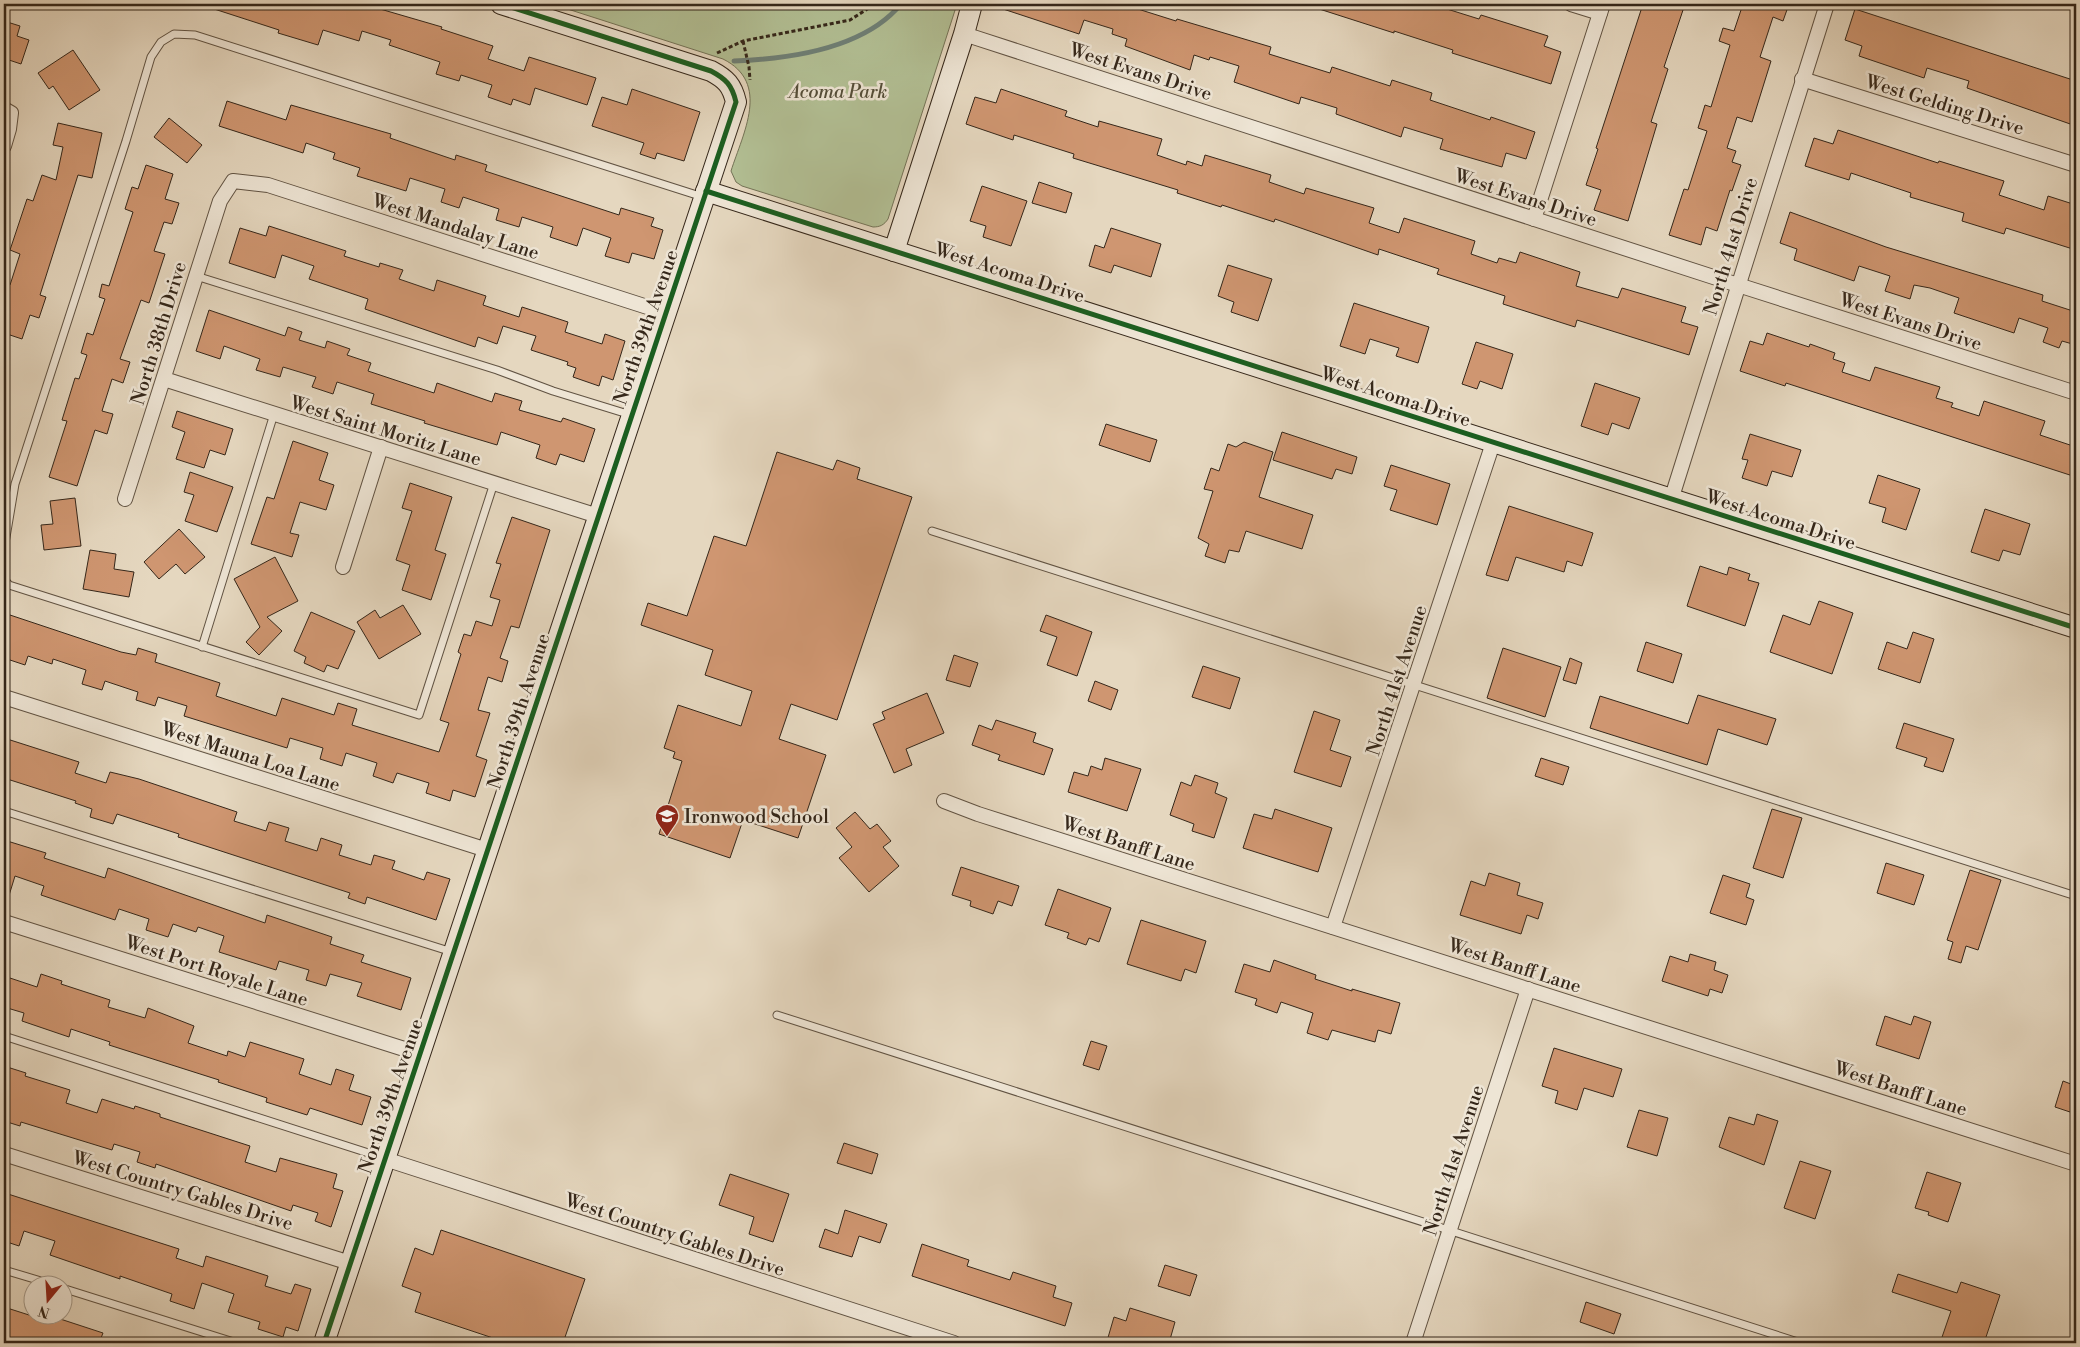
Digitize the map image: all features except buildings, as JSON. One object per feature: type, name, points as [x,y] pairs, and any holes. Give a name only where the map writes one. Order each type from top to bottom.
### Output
[{"type":"street","points":[[501,4],[711,71],[742,84]]},
{"type":"street","points":[[894,251],[972,4]]},
{"type":"street","points":[[1534,219],[1602,9],[1571,4]]},
{"type":"street","name":"North 41st Drive","points":[[1671,500],[1827,4]]},
{"type":"street","name":"West Evans Drive","points":[[964,34],[2076,393]]},
{"type":"street","name":"West Gelding Drive","points":[[1802,79],[2076,165]]},
{"type":"street","name":"North 39th Avenue","points":[[324,1343],[742,84]]},
{"type":"street","points":[[4,146],[9,129],[7,111]]},
{"type":"street","name":"North 38th Drive","points":[[125,500],[220,200],[233,181]]},
{"type":"street","name":"West Mandalay Lane","points":[[233,181],[268,185],[666,313]]},
{"type":"street","name":"West Acoma Drive","points":[[705,194],[894,251],[2076,628]]},
{"type":"street","name":"West Saint Moritz Lane","points":[[164,379],[598,516]]},
{"type":"street","name":"North 41st Avenue","points":[[1333,927],[1493,443]]},
{"type":"street","points":[[344,567],[381,447]]},
{"type":"street","name":"West Mauna Loa Lane","points":[[4,697],[487,850]]},
{"type":"street","name":"West Banff Lane","points":[[944,802],[2076,1164]]},
{"type":"street","name":"West Port Royale Lane","points":[[4,922],[420,1054]]},
{"type":"street","name":"North 41st Avenue","points":[[1413,1343],[1528,989]]},
{"type":"street","name":"West Country Gables Drive","points":[[4,1154],[350,1263]]},
{"type":"street","name":"West Country Gables Drive","points":[[384,1159],[954,1343]]},
{"type":"lane","points":[[4,549],[15,484],[126,142],[151,57],[161,42],[174,34],[195,35],[705,194]]},
{"type":"lane","points":[[196,276],[497,370],[553,391],[631,415]]},
{"type":"lane","points":[[202,647],[274,414]]},
{"type":"lane","points":[[4,579],[9,585],[419,715],[494,483]]},
{"type":"lane","points":[[932,531],[2076,896]]},
{"type":"lane","points":[[4,811],[455,953]]},
{"type":"lane","points":[[777,1015],[1449,1232],[1801,1343]]},
{"type":"lane","points":[[4,1036],[384,1159]]},
{"type":"lane","points":[[4,1270],[22,1275]]},
{"type":"lane","points":[[72,1291],[236,1343]]},
{"type":"path","points":[[717,53],[743,41],[850,20],[875,4]]},
{"type":"path","points":[[742,84],[749,67],[743,41]]},
{"type":"green space","name":"Acoma Park","points":[[552,4],[957,4],[888,219],[882,225],[873,227],[742,186],[736,182],[731,171],[746,125],[750,95],[746,81],[738,69],[723,59]]},
{"type":"waterway","points":[[734,61],[778,58],[824,49],[867,32],[901,4]]},
{"type":"cycle path","points":[[324,1343],[736,102],[733,91],[728,83],[711,71],[501,4]]},
{"type":"cycle path","points":[[706,191],[2076,628]]},
{"type":"place","name":"Ironwood School","points":[[667,837]]}]
